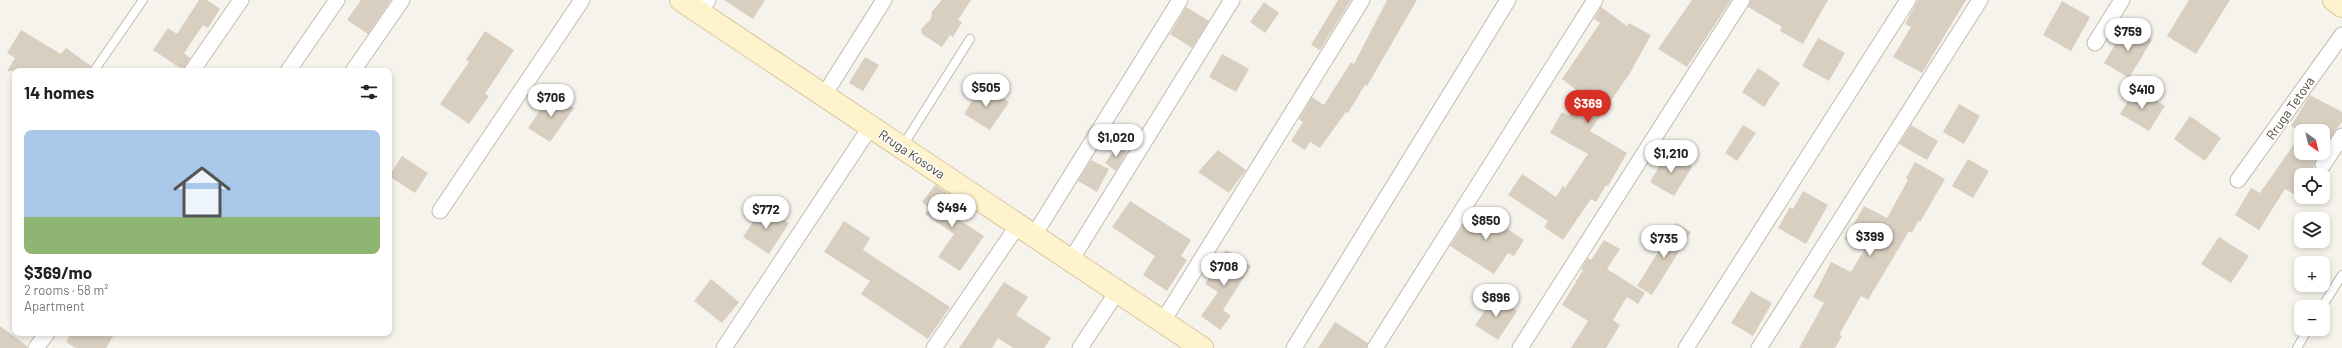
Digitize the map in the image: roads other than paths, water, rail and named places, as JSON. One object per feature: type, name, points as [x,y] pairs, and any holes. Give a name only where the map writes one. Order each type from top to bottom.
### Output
[{"type":"street","points":[[194,68],[241,0]]},
{"type":"street","points":[[290,68],[337,0]]},
{"type":"street","points":[[356,68],[402,0]]},
{"type":"street","points":[[440,211],[582,0]]},
{"type":"street","name":"Rruga Kosova","points":[[682,0],[704,6],[824,96],[1202,348]]},
{"type":"street","points":[[824,96],[884,0]]},
{"type":"street","points":[[934,348],[1026,230],[1180,0]]},
{"type":"street","points":[[1071,260],[1232,0]]},
{"type":"street","points":[[1162,321],[1362,0]]},
{"type":"street","points":[[1294,348],[1508,0]]},
{"type":"street","points":[[1375,348],[1595,0]]},
{"type":"street","points":[[1520,348],[1742,0]]},
{"type":"street","points":[[1686,348],[1908,0]]},
{"type":"street","points":[[1759,348],[1980,0]]},
{"type":"street","points":[[2095,43],[2122,0]]},
{"type":"street","points":[[2334,0],[2342,6]]},
{"type":"street","name":"Rruga Tetova","points":[[2238,180],[2342,35]]},
{"type":"street","points":[[724,348],[870,126]]},
{"type":"street","points":[[2323,165],[2342,136]]},
{"type":"street","points":[[1080,348],[1117,292]]},
{"type":"street","points":[[36,348],[44,336]]},
{"type":"lane","points":[[96,68],[143,0]]},
{"type":"lane","points":[[902,147],[970,39]]},
{"type":"lane","points":[[2326,300],[2342,274]]},
{"type":"lane","points":[[2297,348],[2304,336]]}]
